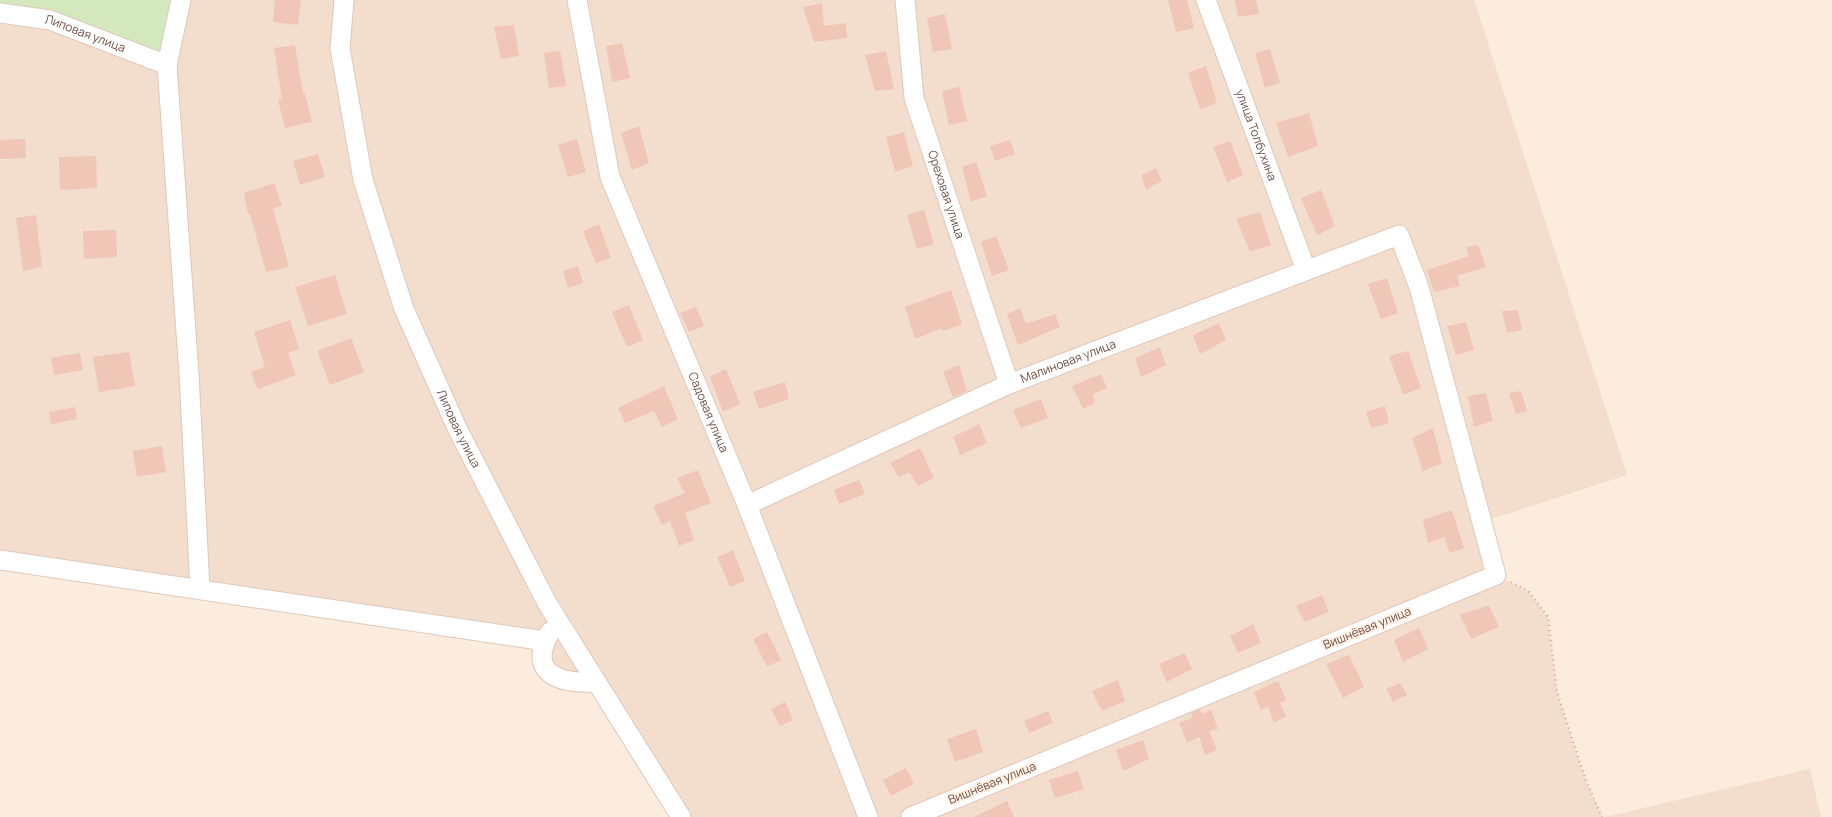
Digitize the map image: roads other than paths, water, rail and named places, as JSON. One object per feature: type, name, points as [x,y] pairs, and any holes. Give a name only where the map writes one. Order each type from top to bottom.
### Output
[{"type":"street","points":[[181,0],[167,65],[189,374],[200,588]]},
{"type":"street","name":"Липовая улица","points":[[344,0],[340,48],[363,180],[402,300],[457,428],[502,518],[559,623],[681,817]]},
{"type":"street","name":"Садовая улица","points":[[577,0],[610,176],[747,505],[868,817]]},
{"type":"street","name":"Ореховая улица","points":[[905,0],[914,98],[1009,384]]},
{"type":"street","name":"улица Толбухина","points":[[1206,0],[1306,270]]},
{"type":"street","name":"Липовая улица","points":[[0,14],[50,20],[167,65]]},
{"type":"street","name":"Малиновая улица","points":[[747,505],[1009,384],[1399,235],[1419,287],[1496,575]]},
{"type":"street","points":[[0,560],[200,588],[545,641]]},
{"type":"street","name":"Вишнёвая улица","points":[[911,817],[1496,575]]},
{"type":"street","points":[[559,623],[552,628],[541,651],[543,663],[548,672],[563,681],[596,682]]}]
